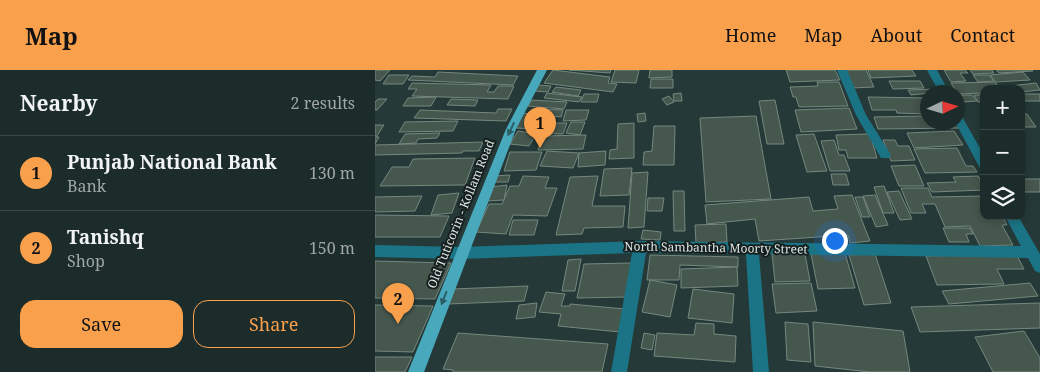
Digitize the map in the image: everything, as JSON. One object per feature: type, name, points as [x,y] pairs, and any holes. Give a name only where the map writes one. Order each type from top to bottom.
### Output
[{"type":"main road","name":"Old Tuticorin - Kollam Road","points":[[416,372],[511,129],[542,70]]},
{"type":"street","points":[[842,70],[861,115],[885,155]]},
{"type":"street","points":[[932,70],[940,85]]},
{"type":"street","points":[[964,130],[980,158]]},
{"type":"street","points":[[1013,220],[1040,267]]},
{"type":"street","name":"North Sambantha Moorty Street","points":[[375,251],[461,253],[640,247],[1031,252]]},
{"type":"street","points":[[619,372],[640,247]]},
{"type":"street","points":[[752,248],[761,372]]},
{"type":"building","points":[[375,70],[390,70],[380,81],[375,80]]},
{"type":"building","points":[[553,70],[610,77],[608,83],[617,84],[613,92],[544,83]]},
{"type":"building","points":[[569,70],[611,70],[610,73]]},
{"type":"building","points":[[615,70],[639,70],[636,83],[611,82]]},
{"type":"building","points":[[650,70],[672,70],[672,77],[649,78]]},
{"type":"building","points":[[786,70],[835,70],[840,80],[790,82]]},
{"type":"building","points":[[845,70],[866,70],[874,87],[852,88]]},
{"type":"building","points":[[868,70],[912,70],[916,76],[871,78]]},
{"type":"building","points":[[944,70],[965,70],[968,73],[960,73],[966,81],[951,82]]},
{"type":"building","points":[[970,70],[992,70],[994,73],[973,74]]},
{"type":"building","points":[[996,70],[1032,70],[1033,71],[999,73]]},
{"type":"building","points":[[438,72],[518,76],[513,85],[408,80],[412,76],[435,77]]},
{"type":"building","points":[[1023,72],[1030,80],[996,82],[990,75]]},
{"type":"building","points":[[389,75],[409,75],[403,84],[383,84]]},
{"type":"building","points":[[973,75],[989,75],[994,81],[978,82]]},
{"type":"building","points":[[651,79],[673,79],[673,88],[650,88]]},
{"type":"building","points":[[889,81],[920,81],[922,85],[920,85],[920,88],[893,89]]},
{"type":"building","points":[[817,82],[839,82],[848,106],[799,107],[790,87],[818,86]]},
{"type":"building","points":[[995,82],[997,85],[980,85],[980,93],[965,94],[965,85],[952,85],[951,83]]},
{"type":"building","points":[[412,83],[491,85],[487,92],[494,92],[498,86],[514,86],[508,99],[412,96],[417,89],[408,89]]},
{"type":"building","points":[[1036,83],[1040,90],[1025,92],[1025,85],[1019,85]]},
{"type":"building","points":[[538,85],[551,86],[548,92],[534,91]]},
{"type":"building","points":[[556,87],[581,90],[578,96],[552,92]]},
{"type":"building","points":[[908,90],[920,90],[920,94],[911,95]]},
{"type":"building","points":[[547,93],[582,97],[579,102],[544,98]]},
{"type":"building","points":[[681,93],[682,101],[674,101],[673,94]]},
{"type":"building","points":[[584,94],[599,94],[597,102],[581,102]]},
{"type":"building","points":[[1025,94],[1040,94],[1040,101],[1025,101]]},
{"type":"building","points":[[965,95],[972,95],[977,101],[965,102]]},
{"type":"building","points":[[974,95],[980,95],[980,102],[978,102]]},
{"type":"building","points":[[669,96],[674,102],[667,105],[662,99]]},
{"type":"building","points":[[436,97],[431,106],[403,106],[408,98]]},
{"type":"building","points":[[868,97],[920,98],[920,114],[897,113],[896,110],[872,110]]},
{"type":"building","points":[[378,99],[387,99],[375,110],[375,102]]},
{"type":"building","points":[[451,99],[478,100],[475,106],[447,105]]},
{"type":"building","points":[[531,100],[567,102],[564,109],[528,106]]},
{"type":"building","points":[[775,100],[784,144],[767,144],[759,101]]},
{"type":"building","points":[[849,108],[857,129],[801,132],[795,110]]},
{"type":"building","points":[[498,109],[512,109],[506,121],[414,118],[420,110],[496,113]]},
{"type":"building","points":[[533,109],[563,110],[561,117],[552,116],[549,123],[567,123],[563,134],[532,133],[534,129],[516,128],[523,113],[530,114]]},
{"type":"building","points":[[566,110],[589,110],[586,120],[563,121]]},
{"type":"building","points":[[645,113],[646,121],[638,122],[637,114]]},
{"type":"building","points":[[1025,114],[1027,114],[1036,127],[1025,127]]},
{"type":"building","points":[[756,116],[771,199],[706,202],[700,118]]},
{"type":"building","points":[[920,116],[920,128],[878,129],[874,117]]},
{"type":"building","points":[[458,121],[453,131],[399,132],[405,122]]},
{"type":"building","points":[[571,122],[585,122],[580,135],[566,133]]},
{"type":"building","points":[[634,123],[634,158],[609,159],[610,150],[617,149],[618,124]]},
{"type":"building","points":[[375,125],[384,125],[376,137],[379,137],[375,144]]},
{"type":"building","points":[[654,126],[675,126],[674,165],[643,165],[644,152],[652,151]]},
{"type":"building","points":[[518,131],[536,134],[529,146],[510,144]]},
{"type":"building","points":[[954,131],[963,145],[914,148],[907,133]]},
{"type":"building","points":[[440,133],[437,138],[418,139],[416,143],[399,144],[405,134]]},
{"type":"building","points":[[814,134],[827,171],[807,172],[796,135]]},
{"type":"building","points":[[870,134],[877,158],[848,158],[846,150],[839,150],[836,135]]},
{"type":"building","points":[[586,135],[583,149],[538,150],[542,136]]},
{"type":"building","points":[[834,140],[839,155],[844,155],[850,171],[830,171],[821,141]]},
{"type":"building","points":[[883,140],[895,140],[898,146],[909,146],[915,160],[891,161]]},
{"type":"building","points":[[483,142],[479,151],[375,155],[375,145]]},
{"type":"building","points":[[957,148],[966,166],[973,166],[977,172],[925,173],[914,149]]},
{"type":"building","points":[[547,151],[579,153],[573,168],[540,166]]},
{"type":"building","points":[[606,151],[605,165],[578,167],[579,153]]},
{"type":"building","points":[[510,152],[542,152],[536,170],[504,171]]},
{"type":"building","points":[[475,158],[465,185],[380,186],[392,167],[409,167],[413,159]]},
{"type":"building","points":[[915,165],[924,186],[899,186],[891,166]]},
{"type":"building","points":[[632,168],[629,195],[600,196],[604,169]]},
{"type":"building","points":[[648,172],[644,227],[628,228],[632,173]]},
{"type":"building","points":[[831,174],[846,174],[849,185],[833,185]]},
{"type":"building","points":[[510,175],[508,182],[492,182],[494,176]]},
{"type":"building","points":[[523,176],[549,177],[545,188],[557,188],[547,216],[513,215],[506,234],[476,232],[489,204],[502,204],[510,186],[519,186]]},
{"type":"building","points":[[598,176],[592,206],[625,206],[623,227],[584,228],[582,234],[556,235],[570,177]]},
{"type":"building","points":[[978,176],[980,179],[980,190],[932,192],[927,183],[956,182],[953,177]]},
{"type":"building","points":[[1025,179],[1040,179],[1040,192],[1025,192]]},
{"type":"building","points":[[507,185],[504,200],[487,201],[491,187]]},
{"type":"building","points":[[884,186],[894,213],[883,213],[874,187]]},
{"type":"building","points":[[901,188],[928,188],[932,197],[980,196],[980,220],[1004,220],[1007,225],[1002,225],[1013,245],[980,246],[970,226],[945,227],[935,204],[922,204],[926,213],[911,213]]},
{"type":"building","points":[[673,191],[684,191],[685,231],[674,231]]},
{"type":"building","points":[[899,191],[912,219],[900,220],[887,192]]},
{"type":"building","points":[[459,193],[452,213],[431,215],[438,195]]},
{"type":"building","points":[[852,195],[870,241],[850,243],[848,235],[759,241],[755,219],[707,224],[705,205],[809,197],[813,211],[838,209],[834,196]]},
{"type":"building","points":[[875,195],[888,225],[876,227],[863,196]]},
{"type":"building","points":[[422,196],[415,211],[375,212],[375,197]]},
{"type":"building","points":[[855,197],[863,197],[870,217],[862,217]]},
{"type":"building","points":[[648,198],[664,198],[662,211],[647,211]]},
{"type":"building","points":[[375,215],[449,216],[440,237],[375,237]]},
{"type":"building","points":[[513,220],[538,220],[534,235],[509,235]]},
{"type":"building","points":[[726,224],[727,242],[696,243],[695,225]]},
{"type":"building","points":[[943,228],[970,228],[973,234],[966,234],[969,242],[949,242]]},
{"type":"building","points":[[643,230],[661,232],[660,240],[641,239]]},
{"type":"building","points":[[845,253],[855,288],[818,289],[811,254]]},
{"type":"building","points":[[772,254],[805,254],[810,281],[775,282]]},
{"type":"building","points":[[875,254],[891,303],[864,305],[849,255]]},
{"type":"building","points":[[1016,254],[1024,269],[997,269],[1004,284],[937,285],[926,256]]},
{"type":"building","points":[[650,255],[738,257],[738,267],[680,265],[679,280],[647,280]]},
{"type":"building","points":[[581,259],[575,291],[562,291],[568,260]]},
{"type":"building","points":[[375,261],[451,263],[435,299],[375,298]]},
{"type":"building","points":[[631,263],[628,297],[577,298],[584,264]]},
{"type":"building","points":[[737,267],[738,286],[681,288],[681,269]]},
{"type":"building","points":[[650,280],[677,285],[670,317],[642,312]]},
{"type":"building","points":[[811,283],[817,311],[776,313],[772,284]]},
{"type":"building","points":[[1030,283],[1038,296],[949,304],[942,291]]},
{"type":"building","points":[[528,286],[524,301],[448,304],[453,289]]},
{"type":"building","points":[[693,289],[734,294],[732,323],[688,318]]},
{"type":"building","points":[[546,292],[565,294],[561,306],[570,306],[570,304],[625,309],[620,332],[558,326],[561,314],[539,312]]},
{"type":"building","points":[[537,303],[535,317],[516,319],[519,305]]},
{"type":"building","points":[[1040,303],[1040,328],[920,332],[911,307]]},
{"type":"building","points":[[375,305],[433,306],[413,352],[375,351]]},
{"type":"building","points":[[785,322],[808,324],[811,362],[787,360]]},
{"type":"building","points":[[813,322],[903,331],[910,372],[870,372],[815,366]]},
{"type":"building","points":[[696,323],[714,324],[714,334],[736,336],[735,362],[654,356],[657,333],[694,335]]},
{"type":"building","points":[[1024,331],[1040,358],[1040,372],[993,372],[975,337]]},
{"type":"building","points":[[458,333],[608,344],[602,372],[453,372],[453,370],[443,369]]},
{"type":"building","points":[[644,333],[655,335],[652,350],[641,348]]},
{"type":"building","points":[[375,357],[412,357],[405,372],[375,372]]},
{"type":"place","name":"Punjab National Bank","points":[[540,148]]},
{"type":"place","name":"Tanishq","points":[[398,324]]}]
